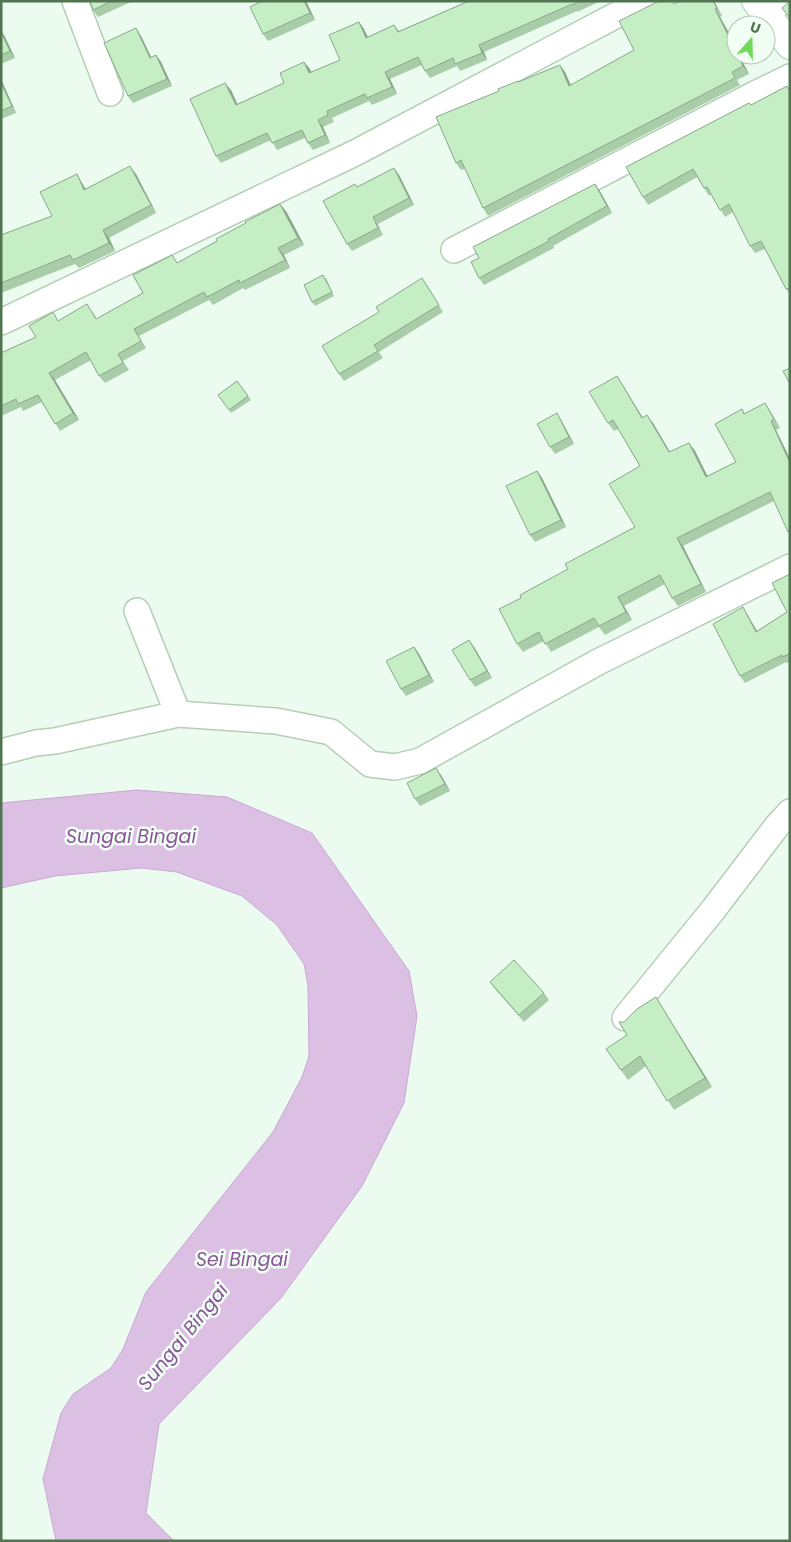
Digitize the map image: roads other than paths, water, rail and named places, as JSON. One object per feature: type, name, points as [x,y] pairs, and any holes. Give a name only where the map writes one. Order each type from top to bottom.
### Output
[{"type":"street","points":[[75,1],[110,93]]},
{"type":"street","points":[[1,322],[355,153],[643,1]]},
{"type":"street","points":[[768,5],[790,46]]},
{"type":"street","points":[[454,250],[755,94],[790,78]]},
{"type":"street","points":[[1,752],[178,714],[276,721],[331,732],[370,764],[395,767],[420,761],[598,662],[790,568]]},
{"type":"street","points":[[137,611],[178,714]]},
{"type":"street","points":[[624,1018],[713,910],[777,826],[790,812]]},
{"type":"water","name":"Sei Bingai","points":[[137,790],[227,797],[312,833],[409,971],[417,1016],[404,1103],[362,1186],[281,1298],[159,1424],[146,1513],[174,1541],[56,1541],[43,1479],[61,1413],[73,1394],[111,1368],[123,1349],[146,1292],[273,1132],[302,1077],[309,1056],[308,986],[304,964],[277,925],[242,896],[177,872],[141,868],[55,876],[1,888],[1,803]]},
{"type":"water label","name":"Sungai Bingai","points":[[131,836]]},
{"type":"water label","name":"Sungai Bingai","points":[[183,1337]]}]
